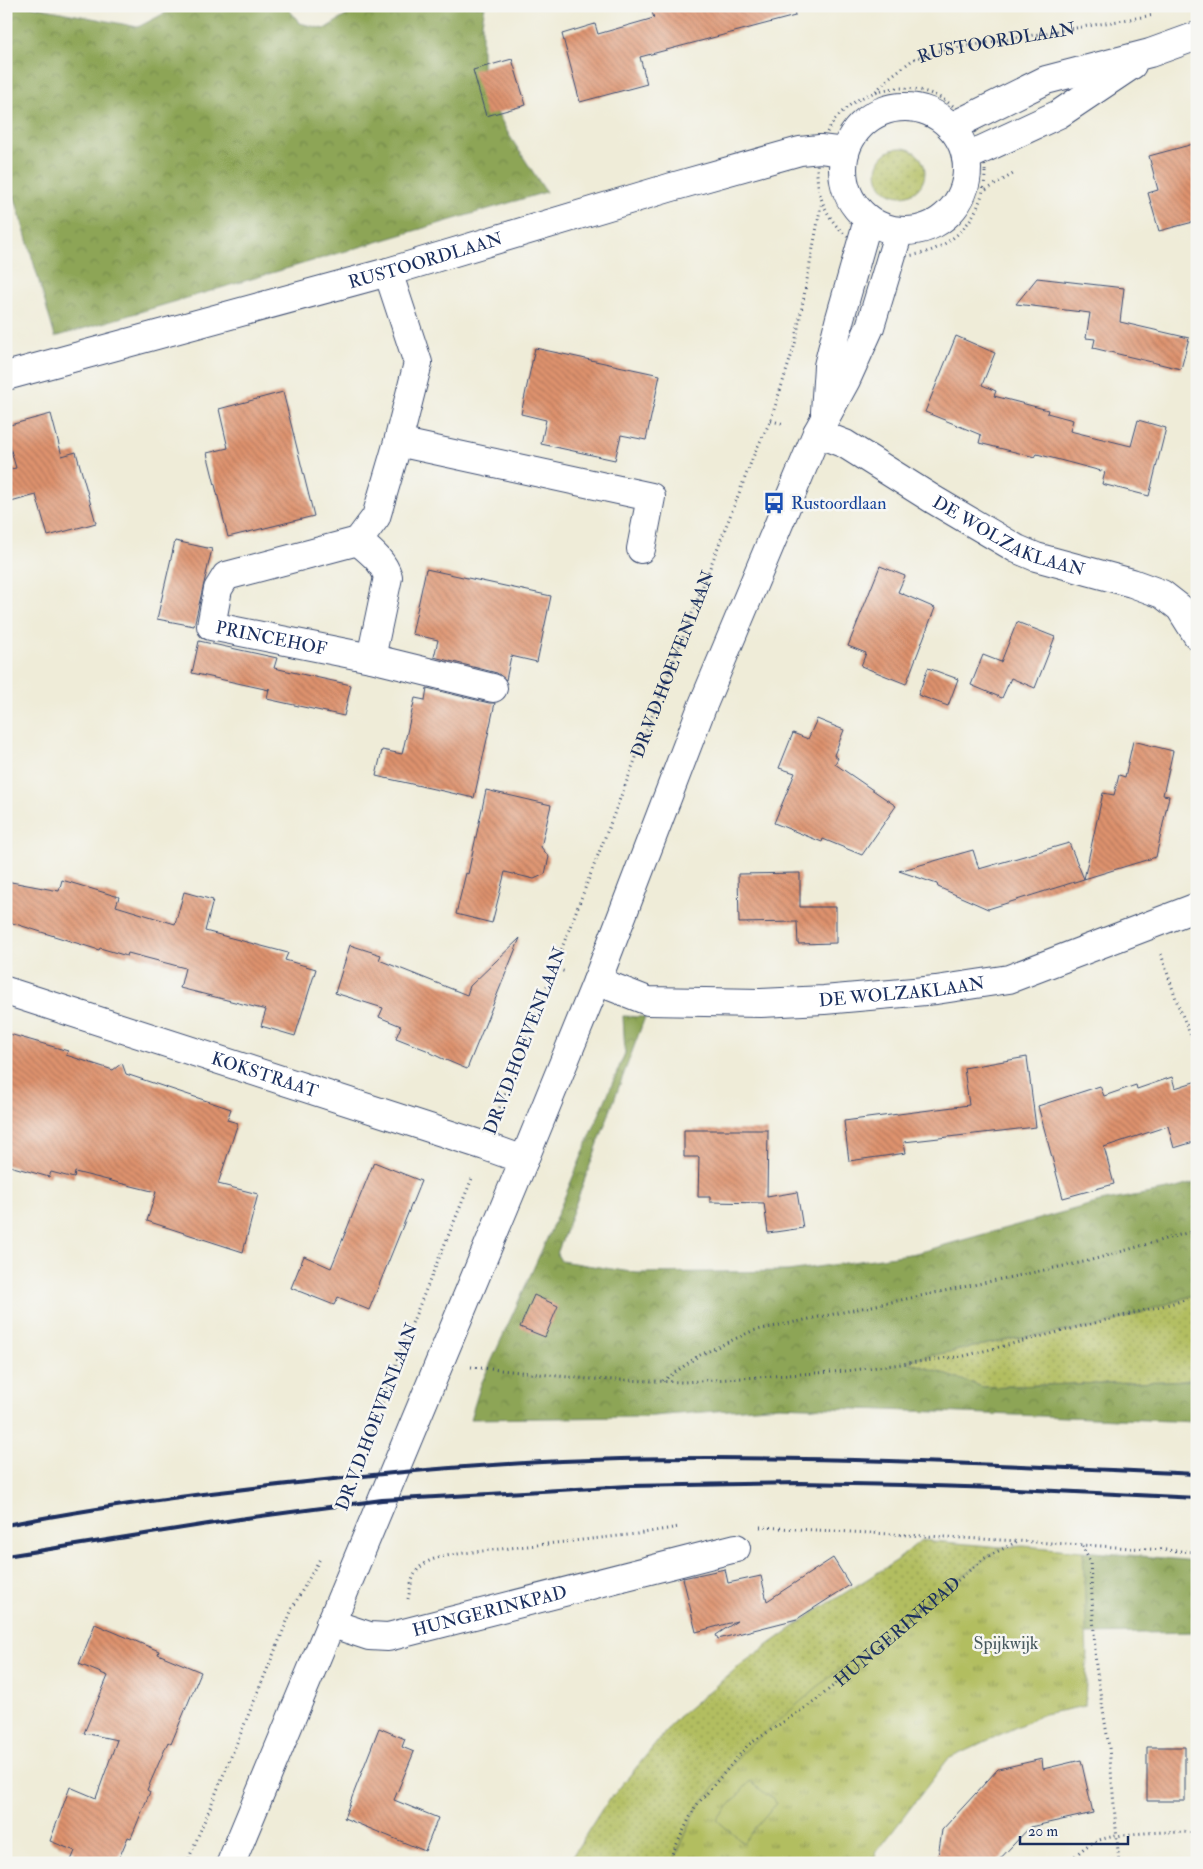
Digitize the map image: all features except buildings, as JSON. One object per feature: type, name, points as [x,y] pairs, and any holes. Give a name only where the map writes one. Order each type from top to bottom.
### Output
[{"type":"street","points":[[1150,52],[1059,114],[975,153],[962,195],[951,211],[944,218],[928,227],[909,232],[895,243],[888,230],[868,220],[855,207],[846,190],[842,172],[832,151],[875,114],[894,108],[905,107],[925,110],[959,123],[1046,80],[1150,52],[1197,36]]},
{"type":"street","points":[[959,123],[963,146],[975,153]]},
{"type":"street","name":"RUSTOORDLAAN","points":[[6,376],[388,272],[672,187],[800,151],[832,151]]},
{"type":"street","name":"DR.V.D.HOEVENLAAN","points":[[821,425],[828,366],[868,220]]},
{"type":"street","name":"DR.V.D.HOEVENLAAN","points":[[232,1863],[597,981],[702,707],[821,425],[846,380],[870,327],[895,243]]},
{"type":"street","points":[[371,658],[388,577],[385,567],[375,555],[358,541],[376,517],[418,363],[388,272]]},
{"type":"street","name":"DE WOLZAKLAAN","points":[[821,425],[845,444],[942,505],[1017,549],[1132,582],[1162,594],[1180,608],[1197,635]]},
{"type":"street","points":[[398,442],[651,497],[640,549]]},
{"type":"street","name":"PRINCEHOF","points":[[358,541],[226,576],[218,589],[211,626],[371,658],[493,688]]},
{"type":"street","name":"DE WOLZAKLAAN","points":[[597,981],[648,1001],[797,1002],[936,990],[1009,980],[1197,907]]},
{"type":"street","name":"KOKSTRAAT","points":[[6,991],[524,1160]]},
{"type":"street","name":"HUNGERINKPAD","points":[[330,1623],[369,1636],[388,1637],[736,1548]]},
{"type":"path","name":"RUSTOORDLAAN","points":[[876,92],[890,77],[914,60],[937,51],[1160,14]]},
{"type":"path","points":[[896,88],[918,90],[951,101],[960,108],[959,123],[975,153],[985,190],[976,211],[964,229],[947,243],[927,253],[905,257],[895,243],[884,255],[860,246],[844,236],[830,219],[822,205],[816,177],[832,151],[824,135],[829,125],[838,116],[855,102],[876,92],[896,88]]},
{"type":"path","name":"DR.V.D.HOEVENLAAN","points":[[366,1449],[401,1350],[485,1146],[755,452],[770,422],[795,344],[822,205]]},
{"type":"path","points":[[1150,926],[1197,1050]]},
{"type":"path","points":[[662,1381],[698,1356],[752,1331],[1088,1261],[1197,1230]]},
{"type":"path","points":[[464,1366],[588,1379],[684,1382],[846,1371],[964,1356],[1197,1297]]},
{"type":"path","name":"HUNGERINKPAD","points":[[670,1863],[672,1854],[695,1807],[748,1746],[814,1702],[983,1559],[1018,1541],[1197,1552]]},
{"type":"path","points":[[1082,1545],[1090,1561],[1096,1667],[1109,1747],[1119,1863]]},
{"type":"path","points":[[187,1863],[293,1607],[322,1556]]},
{"type":"path","points":[[1068,1863],[1092,1842],[1116,1836],[1183,1832],[1197,1833]]},
{"type":"green space","points":[[30,6],[138,27],[165,13],[171,6],[286,6],[300,23],[324,29],[362,6],[485,6],[482,23],[482,83],[509,135],[546,192],[55,337],[6,167],[6,9]]},
{"type":"green space","points":[[896,148],[906,148],[918,155],[925,167],[925,177],[918,189],[906,196],[896,196],[888,192],[881,185],[877,177],[877,167],[881,159],[888,152]]},
{"type":"green space","points":[[623,1016],[645,1017],[557,1254],[561,1261],[637,1273],[788,1271],[916,1253],[1100,1202],[1173,1189],[1197,1182],[1197,1294],[1097,1327],[1017,1338],[906,1361],[983,1387],[1197,1380],[1197,1422],[779,1406],[641,1417],[470,1419],[481,1384],[549,1234],[625,1053]]},
{"type":"green space","points":[[1197,1294],[1197,1380],[983,1387],[905,1361],[1017,1338],[1097,1327]]},
{"type":"green space","points":[[921,1540],[1002,1547],[907,1616],[697,1808],[673,1863],[568,1863],[602,1809],[677,1718],[743,1663],[816,1611],[896,1561]]},
{"type":"green space","name":"Spijkwijk","points":[[1023,1546],[1083,1551],[1087,1657],[1085,1706],[1044,1714],[948,1759],[876,1853],[874,1863],[673,1863],[697,1808],[744,1751],[815,1689],[907,1616],[1002,1547]]},
{"type":"green space","points":[[1083,1551],[1197,1561],[1197,1632],[1086,1634]]},
{"type":"green space","points":[[750,1781],[777,1803],[743,1843],[717,1820]]},
{"type":"railway","points":[[6,1525],[102,1508],[247,1489],[421,1470],[564,1461],[765,1458],[981,1464],[1197,1474]]},
{"type":"railway","points":[[6,1556],[246,1518],[382,1500],[629,1486],[800,1483],[903,1485],[1197,1498]]},
{"type":"place","name":"Rustoordlaan","points":[[774,503]]}]
